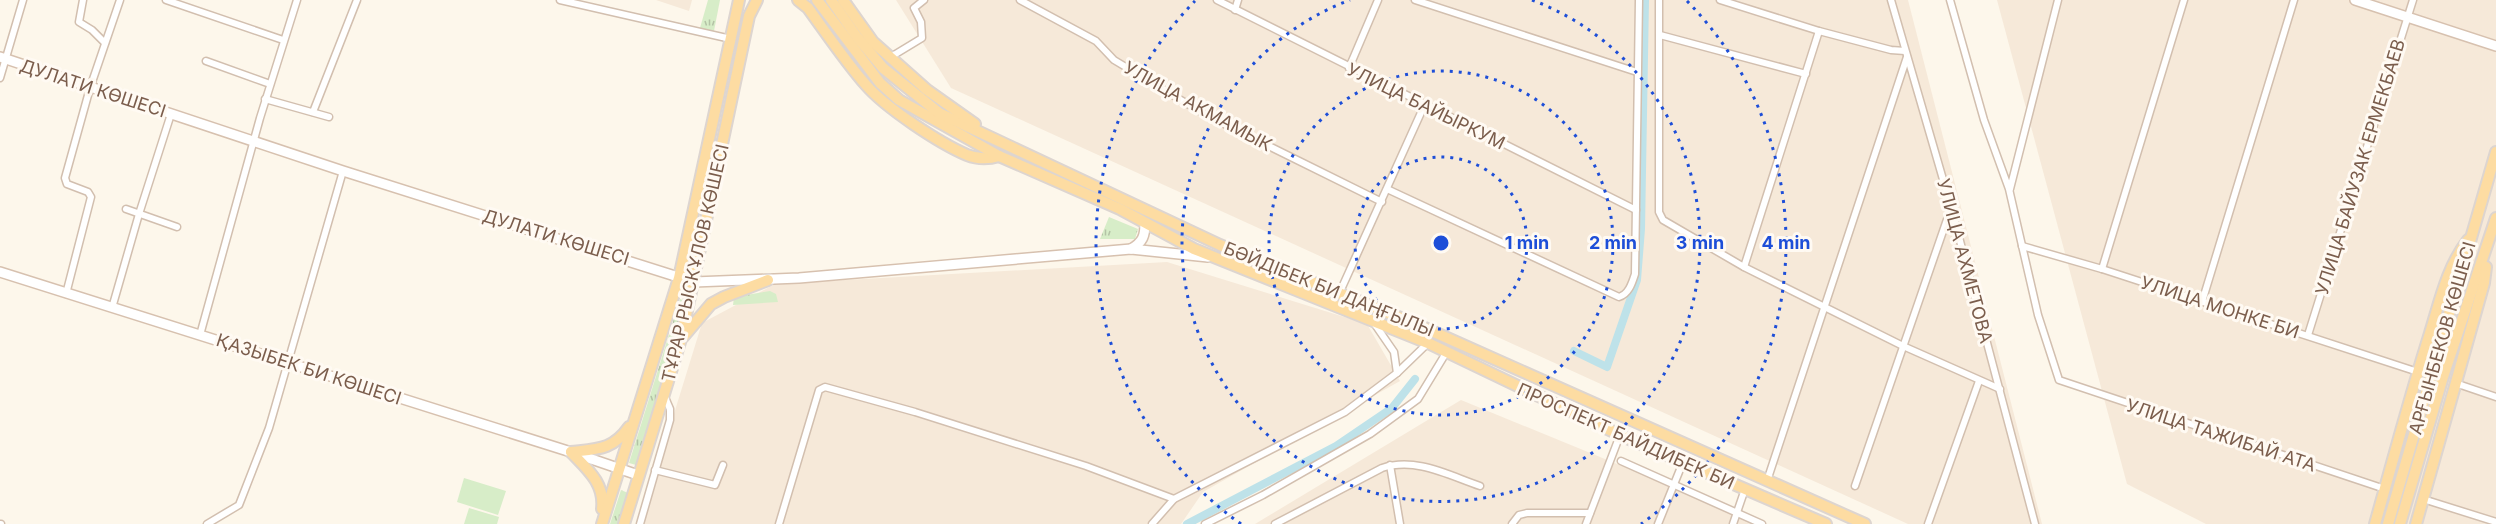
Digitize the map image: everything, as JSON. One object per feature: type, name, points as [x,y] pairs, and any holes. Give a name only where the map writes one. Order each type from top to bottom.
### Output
[{"type":"main road","points":[[732,39],[739,0]]},
{"type":"main road","name":"ТҰРАР РЫСКҰЛОВ КӨШЕСІ","points":[[624,524],[681,339],[749,16],[757,0]]},
{"type":"main road","points":[[798,0],[808,8],[867,87],[891,107],[936,138],[969,156],[988,159],[999,156]]},
{"type":"main road","points":[[817,0],[863,64],[899,100],[999,156],[1120,209],[1194,249],[1216,258]]},
{"type":"main road","name":"БӘЙДІБЕК БИ ДАҢҒЫЛЫ","points":[[831,0],[856,37],[883,68],[939,113],[1220,245],[1418,325],[1865,524]]},
{"type":"main road","points":[[843,0],[873,42],[890,58],[927,90],[997,141]]},
{"type":"main road","points":[[2355,0],[2496,46]]},
{"type":"main road","name":"ТҰРАР РЫСКҰЛОВ КӨШЕСІ","points":[[601,524],[679,278],[732,39]]},
{"type":"main road","name":"ДУЛАТИ КӨШЕСІ","points":[[3,58],[343,171],[694,282],[768,280],[1131,249],[1216,258]]},
{"type":"main road","name":"АРҒЫНБЕКОВ КӨШЕСІ","points":[[2388,524],[2496,152]]},
{"type":"main road","name":"АРҒЫНБЕКОВ КӨШЕСІ","points":[[2400,524],[2442,380],[2496,218]]},
{"type":"main road","points":[[1131,249],[1140,244],[1145,236],[1145,223]]},
{"type":"main road","points":[[2375,524],[2418,372],[2456,255],[2472,235]]},
{"type":"main road","points":[[2416,524],[2484,283],[2489,242]]},
{"type":"main road","name":"БӘЙДІБЕК БИ ДАҢҒЫЛЫ","points":[[1216,258],[1428,343]]},
{"type":"main road","name":"ҚАЗЫБЕК БИ КӨШЕСІ","points":[[0,272],[638,475]]},
{"type":"main road","points":[[681,339],[711,304],[768,280]]},
{"type":"main road","name":"ПРОСПЕКТ БАЙДИБЕК БИ","points":[[1428,343],[1620,435],[1745,489],[1801,519],[1826,524]]},
{"type":"main road","points":[[571,452],[597,449],[613,444],[623,435],[637,411]]},
{"type":"main road","points":[[571,452],[599,484],[603,499],[601,524]]},
{"type":"street","points":[[0,78],[3,58],[23,0]]},
{"type":"street","points":[[83,0],[79,22],[92,30],[105,43]]},
{"type":"street","points":[[66,294],[91,197],[88,192],[68,184],[65,178],[90,88],[120,0]]},
{"type":"street","points":[[166,0],[283,40]]},
{"type":"street","points":[[200,335],[265,99],[297,0]]},
{"type":"street","points":[[313,112],[357,0]]},
{"type":"street","points":[[560,0],[732,39]]},
{"type":"street","points":[[890,58],[922,39],[921,22],[914,8],[924,0]]},
{"type":"street","name":"УЛИЦА АКМАМЫК","points":[[1020,0],[1096,40],[1114,60],[1206,115],[1382,202]]},
{"type":"street","name":"УЛИЦА БАЙЫРКУМ","points":[[1217,0],[1424,106],[1636,210]]},
{"type":"street","points":[[1235,10],[1238,0]]},
{"type":"street","points":[[1349,68],[1378,0]]},
{"type":"street","points":[[1415,0],[1637,72]]},
{"type":"street","points":[[1388,189],[1619,297],[1626,293],[1635,274],[1639,0]]},
{"type":"street","points":[[1659,0],[1659,212],[1663,220],[1744,267],[1904,346],[2000,389]]},
{"type":"street","points":[[1720,0],[1819,32],[1907,53],[1767,481]]},
{"type":"street","name":"УЛИЦА АХМЕТОВА","points":[[1891,0],[1951,207],[2035,524]]},
{"type":"street","points":[[1950,0],[1984,120],[2009,189],[2022,246]]},
{"type":"street","points":[[2009,189],[2058,0]]},
{"type":"street","points":[[2102,269],[2184,0]]},
{"type":"street","points":[[2202,302],[2295,0]]},
{"type":"street","name":"УЛИЦА БАЙУЗАК ЕРМЕКБАЕВ","points":[[2308,335],[2413,0]]},
{"type":"street","points":[[1744,267],[1819,32]]},
{"type":"street","points":[[1660,35],[1806,74]]},
{"type":"street","points":[[206,62],[270,84]]},
{"type":"street","points":[[265,99],[329,117]]},
{"type":"street","points":[[1339,294],[1424,106]]},
{"type":"street","points":[[112,308],[171,114]]},
{"type":"street","points":[[207,524],[239,505],[268,429],[289,363],[343,171]]},
{"type":"street","points":[[1856,486],[1951,207]]},
{"type":"street","points":[[126,209],[177,227]]},
{"type":"street","name":"УЛИЦА МОНКЕ БИ","points":[[2022,246],[2102,269],[2418,372]]},
{"type":"street","name":"УЛИЦА ТАЖИБАЙ АТА","points":[[2022,246],[2038,315],[2059,380],[2385,489]]},
{"type":"street","points":[[1371,320],[1394,352],[1397,373]]},
{"type":"street","points":[[1152,524],[1174,499],[1345,412],[1397,373],[1428,343]]},
{"type":"street","points":[[1205,524],[1263,495],[1370,434],[1418,399],[1446,353]]},
{"type":"street","points":[[1928,524],[1979,381]]},
{"type":"street","points":[[2456,384],[2496,397]]},
{"type":"street","points":[[779,524],[819,390],[825,387],[915,412],[1086,466],[1174,499]]},
{"type":"street","points":[[640,524],[670,420],[670,409],[664,395]]},
{"type":"street","points":[[1586,524],[1620,435]]},
{"type":"street","points":[[1621,461],[1762,524]]},
{"type":"street","points":[[1658,524],[1672,484],[1683,462]]},
{"type":"street","points":[[1275,524],[1397,463],[1420,465],[1480,486]]},
{"type":"street","points":[[655,470],[715,485],[723,465]]},
{"type":"street","points":[[1390,465],[1400,522],[1391,524]]},
{"type":"street","points":[[638,475],[653,479]]},
{"type":"street","points":[[1733,524],[1745,489]]},
{"type":"street","points":[[2423,499],[2496,522]]},
{"type":"street","points":[[1512,524],[1519,515],[1527,513],[1590,513]]},
{"type":"shaded area","points":[[656,0],[692,0],[689,11]]},
{"type":"shaded area","points":[[896,0],[1908,0],[2042,524],[1908,524],[951,88]]},
{"type":"shaded area","points":[[1997,0],[2496,0],[2496,524],[2206,524],[2127,484]]},
{"type":"shaded area","points":[[1167,262],[1367,324],[1400,381],[1203,492],[1181,524],[640,524],[702,323],[775,284]]},
{"type":"shaded area","points":[[1461,400],[1763,524],[1255,524]]},
{"type":"green space","points":[[708,0],[720,0],[714,31],[700,28]]},
{"type":"green space","points":[[1109,217],[1138,229],[1135,239],[1100,239]]},
{"type":"green space","points":[[770,291],[776,294],[778,302],[733,305],[734,297]]},
{"type":"green space","points":[[680,299],[687,302],[636,465],[629,463]]},
{"type":"green space","points":[[464,478],[506,491],[498,515],[457,502]]},
{"type":"green space","points":[[621,490],[628,493],[619,524],[610,524]]},
{"type":"green space","points":[[469,508],[499,517],[497,524],[464,524]]},
{"type":"waterway","points":[[1574,351],[1607,367],[1637,280],[1641,229],[1645,0]]},
{"type":"waterway","points":[[1187,524],[1336,446],[1392,408],[1415,379]]}]
